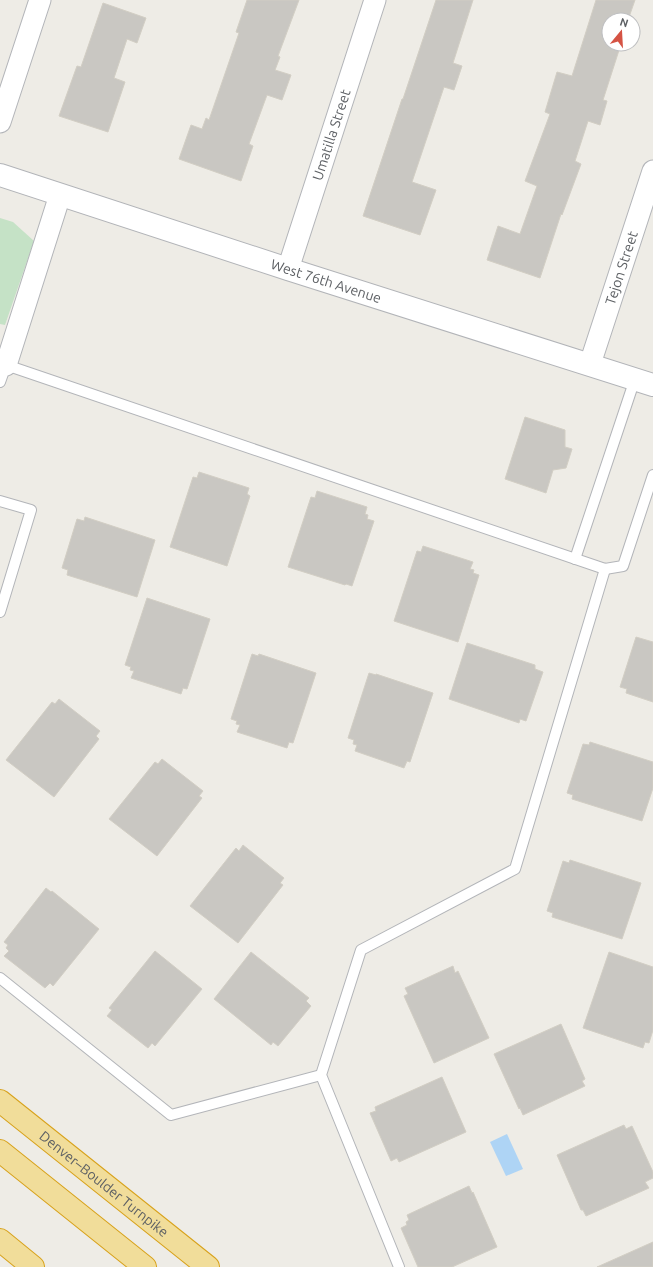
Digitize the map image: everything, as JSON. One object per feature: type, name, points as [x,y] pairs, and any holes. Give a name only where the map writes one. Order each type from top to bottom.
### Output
[{"type":"highway","name":"Denver–Boulder Turnpike","points":[[0,1101],[204,1263]]},
{"type":"highway","points":[[0,1151],[145,1267]]},
{"type":"highway","points":[[0,1240],[33,1267]]},
{"type":"street","points":[[0,122],[40,0]]},
{"type":"street","name":"Umatilla Street","points":[[288,269],[375,0]]},
{"type":"street","name":"Tejon Street","points":[[590,364],[653,171]]},
{"type":"street","name":"West 76th Avenue","points":[[0,175],[288,269],[644,382]]},
{"type":"street","points":[[3,374],[60,195]]},
{"type":"lane","points":[[3,374],[605,569],[623,566],[653,475]]},
{"type":"lane","points":[[575,559],[644,382]]},
{"type":"lane","points":[[0,501],[31,510],[0,612]]},
{"type":"lane","points":[[399,1267],[321,1075],[361,950],[514,869],[605,569]]},
{"type":"lane","points":[[0,978],[171,1115],[321,1075]]},
{"type":"green space","points":[[0,218],[13,222],[34,241],[5,325],[0,324]]},
{"type":"water","points":[[507,1134],[523,1169],[506,1176],[490,1142]]},
{"type":"building","points":[[247,0],[299,0],[278,56],[280,57],[275,70],[291,75],[282,100],[267,95],[249,144],[253,146],[241,181],[179,159],[191,125],[202,129],[206,118],[209,120],[239,33],[236,32]]},
{"type":"building","points":[[436,0],[473,0],[453,63],[462,66],[454,90],[444,87],[412,182],[436,190],[420,235],[363,216]]},
{"type":"building","points":[[596,0],[635,0],[631,12],[601,12],[601,52],[618,52],[603,100],[607,101],[600,125],[588,121],[575,161],[581,164],[562,215],[561,214],[540,278],[487,260],[498,226],[520,234],[537,186],[525,181],[550,114],[545,112],[557,72],[572,76]]},
{"type":"building","points":[[103,3],[146,18],[137,43],[127,39],[114,78],[125,82],[108,132],[59,116],[77,66],[81,67]]},
{"type":"building","points":[[525,417],[565,430],[565,447],[572,449],[566,468],[553,470],[546,493],[505,479]]},
{"type":"building","points":[[199,472],[249,488],[247,494],[250,496],[227,566],[170,547],[193,477],[197,478]]},
{"type":"building","points":[[317,491],[367,507],[365,514],[368,515],[367,519],[374,521],[352,586],[288,567],[311,497],[315,498]]},
{"type":"building","points":[[85,517],[155,540],[137,597],[67,575],[68,570],[62,568],[77,519],[84,521]]},
{"type":"building","points":[[423,546],[473,562],[470,569],[474,570],[473,573],[479,575],[458,642],[394,621],[417,551],[421,552]]},
{"type":"building","points":[[147,598],[210,619],[187,689],[183,688],[181,694],[131,678],[134,671],[130,670],[131,667],[125,665]]},
{"type":"building","points":[[636,637],[653,642],[653,702],[626,693],[627,689],[620,687]]},
{"type":"building","points":[[467,643],[535,665],[535,669],[543,672],[526,721],[520,719],[519,723],[449,699]]},
{"type":"building","points":[[252,654],[258,656],[259,654],[316,673],[293,743],[289,742],[287,748],[237,732],[240,725],[236,724],[237,721],[231,719]]},
{"type":"building","points":[[369,673],[433,693],[410,762],[407,761],[404,768],[355,751],[357,745],[353,744],[354,740],[348,738]]},
{"type":"building","points":[[59,699],[100,731],[96,736],[99,739],[54,797],[6,760],[52,702],[55,704]]},
{"type":"building","points":[[590,742],[653,762],[653,788],[642,821],[572,799],[573,795],[567,793],[583,744],[589,745]]},
{"type":"building","points":[[162,759],[203,791],[199,796],[202,798],[157,856],[109,819],[155,762],[158,764]]},
{"type":"building","points":[[243,845],[284,878],[280,883],[283,885],[238,943],[190,906],[236,848],[239,851]]},
{"type":"building","points":[[570,860],[641,883],[622,939],[552,917],[553,913],[547,911],[563,861],[569,863]]},
{"type":"building","points":[[46,888],[51,892],[52,891],[99,929],[53,986],[50,983],[45,988],[4,956],[9,951],[6,948],[8,945],[4,942]]},
{"type":"building","points":[[155,951],[202,989],[155,1046],[152,1043],[148,1048],[107,1016],[112,1010],[109,1008]]},
{"type":"building","points":[[251,952],[309,998],[306,1001],[311,1006],[278,1046],[273,1042],[271,1045],[214,999]]},
{"type":"building","points":[[609,952],[653,967],[653,1030],[649,1043],[645,1042],[643,1048],[583,1028]]},
{"type":"building","points":[[453,966],[455,973],[458,971],[489,1038],[434,1063],[404,996],[408,994],[405,988]]},
{"type":"building","points":[[561,1024],[585,1079],[582,1081],[585,1086],[523,1115],[494,1054]]},
{"type":"building","points":[[442,1077],[466,1132],[399,1162],[397,1158],[391,1161],[370,1113],[376,1111],[375,1107]]},
{"type":"building","points":[[624,1125],[626,1129],[632,1126],[653,1172],[653,1178],[645,1182],[649,1188],[586,1216],[583,1210],[581,1210],[557,1155]]},
{"type":"building","points":[[469,1186],[497,1247],[452,1267],[418,1267],[401,1228],[407,1225],[406,1222],[409,1220],[407,1215]]},
{"type":"building","points":[[653,1242],[653,1267],[597,1267]]}]
